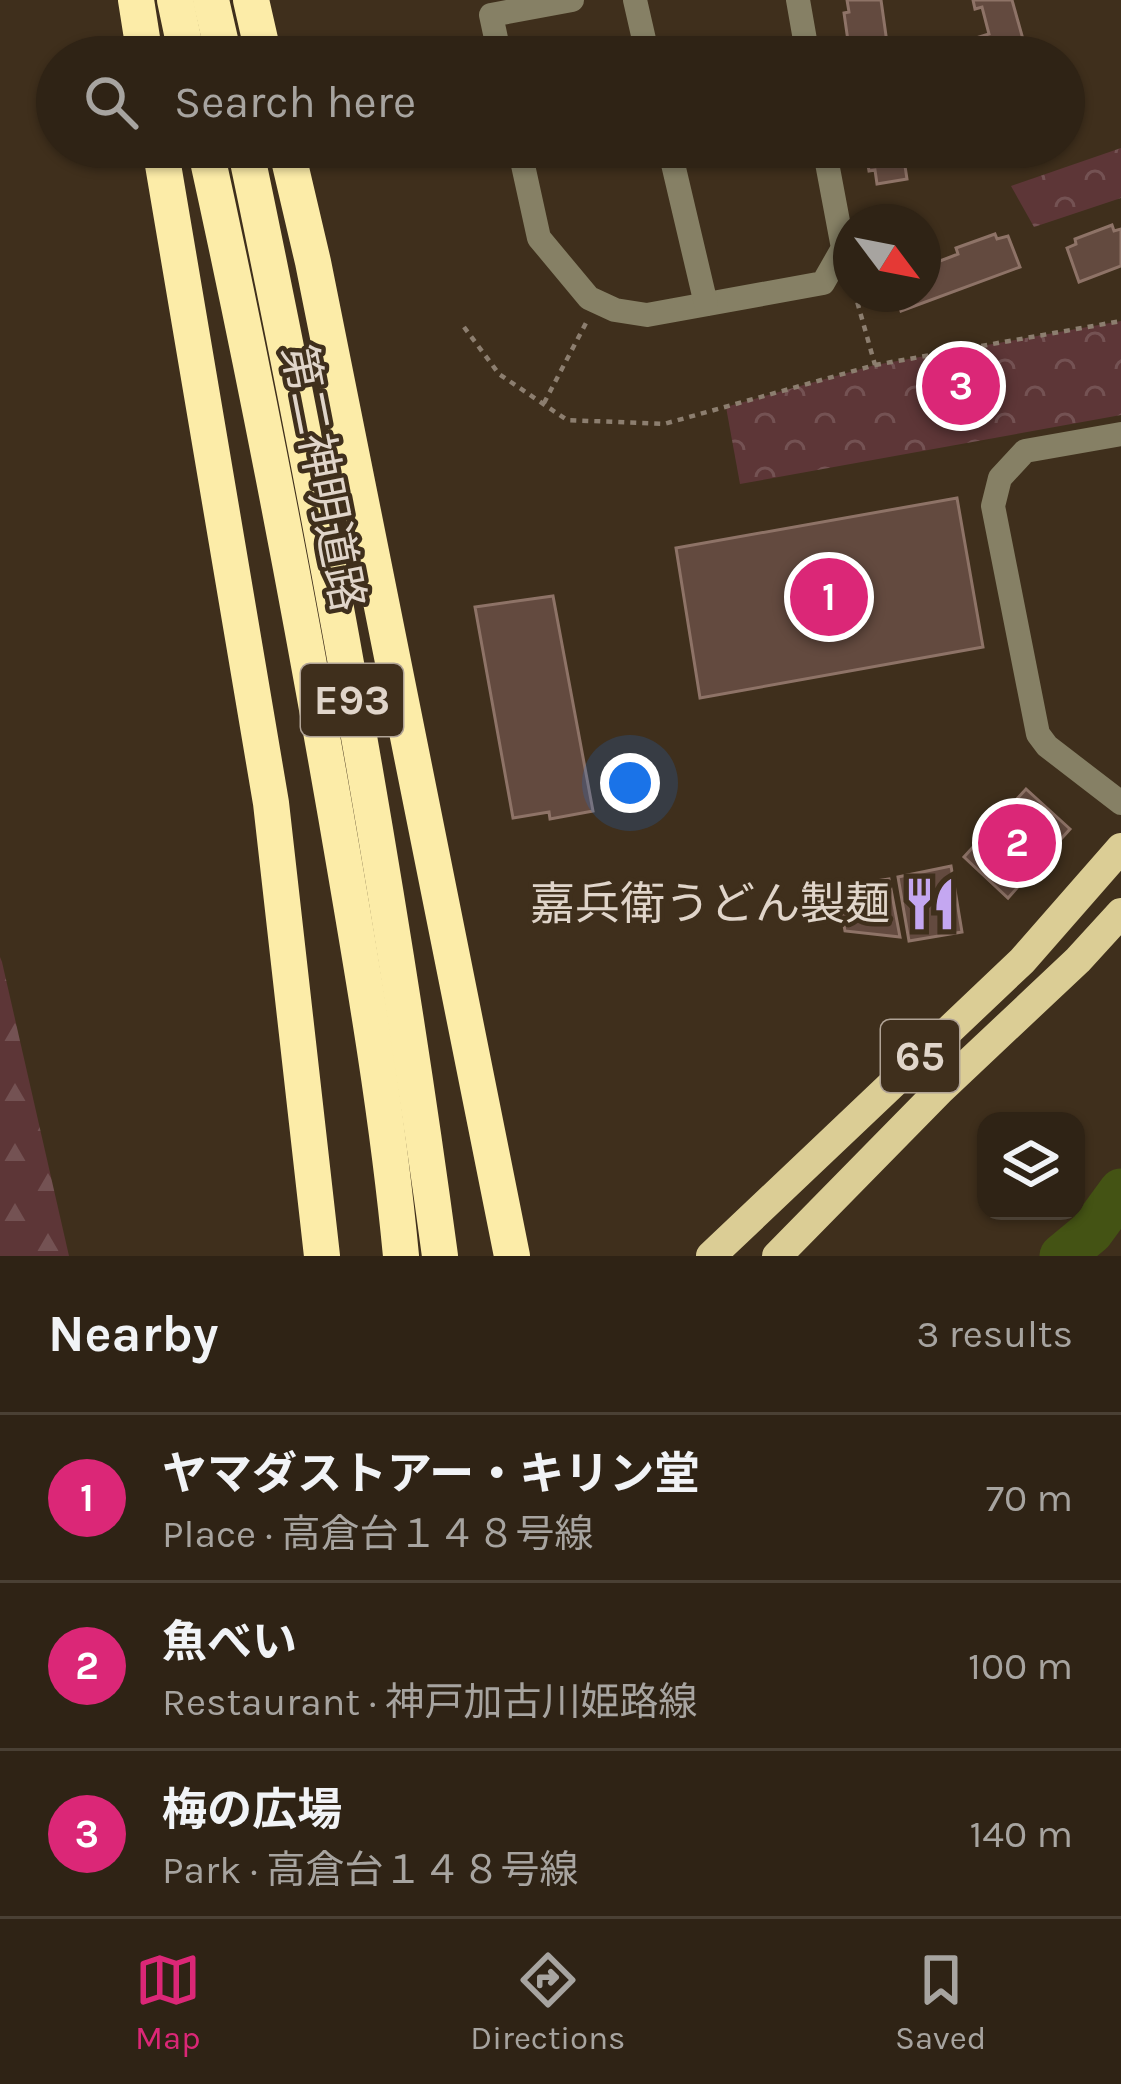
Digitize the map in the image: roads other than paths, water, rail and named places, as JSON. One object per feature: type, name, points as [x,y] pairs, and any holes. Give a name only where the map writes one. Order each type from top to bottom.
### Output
[{"type":"highway","points":[[136,0],[142,36]]},
{"type":"highway","points":[[175,0],[183,36]]},
{"type":"highway","points":[[211,0],[219,36]]},
{"type":"highway","points":[[251,0],[259,36]]},
{"type":"highway","points":[[164,168],[272,803],[322,1256]]},
{"type":"highway","name":"第二神明道路","points":[[209,168],[268,442],[317,707],[376,1052],[401,1256]]},
{"type":"highway","name":"第二神明道路","points":[[249,168],[352,702],[440,1256]]},
{"type":"highway","points":[[291,168],[512,1256]]},
{"type":"main road","name":"65","points":[[711,1256],[1022,961],[1121,848]]},
{"type":"main road","name":"65","points":[[777,1256],[1121,914]]},
{"type":"street","points":[[496,36],[491,15],[572,0]]},
{"type":"street","points":[[635,0],[644,36]]},
{"type":"street","points":[[798,0],[804,36]]},
{"type":"street","points":[[523,168],[538,238],[589,298],[615,310],[647,315],[823,283],[843,248],[828,168]]},
{"type":"street","points":[[674,168],[706,304]]},
{"type":"street","points":[[1121,434],[1025,452],[1000,478],[993,506],[1038,734],[1121,803]]},
{"type":"waterway","points":[[1062,1256],[1091,1232],[1121,1191]]},
{"type":"place","name":"梅の広場","points":[[961,386]]},
{"type":"place","name":"ヤマダストアー・キリン堂","points":[[829,597]]},
{"type":"place","name":"魚べい","points":[[1017,843]]},
{"type":"place","name":"嘉兵衛うどん製麺","points":[[930,904]]}]
